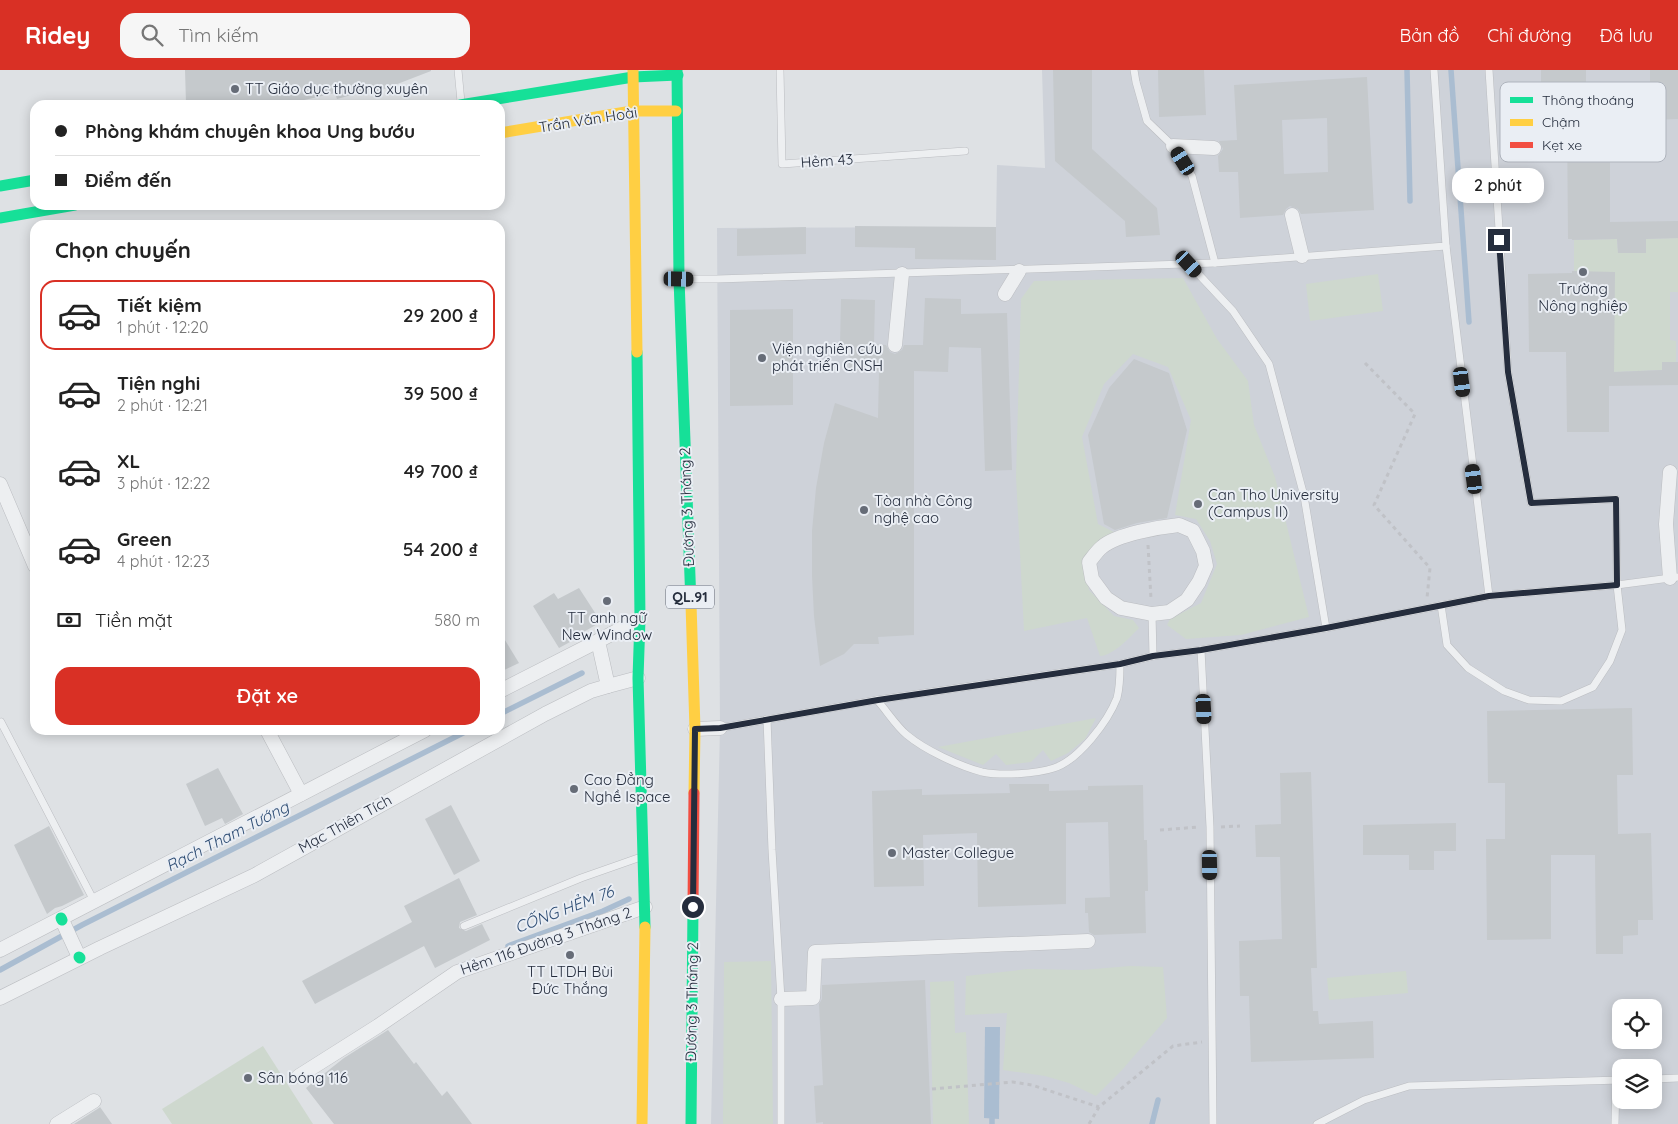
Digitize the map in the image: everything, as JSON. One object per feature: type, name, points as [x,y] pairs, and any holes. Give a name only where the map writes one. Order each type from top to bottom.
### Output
[{"type":"main road","points":[[489,100],[633,74],[677,73]]},
{"type":"main road","name":"Đường 3 Tháng 2","points":[[677,73],[679,279],[695,729],[691,1124]]},
{"type":"main road","points":[[633,74],[640,619],[638,678],[645,907],[642,1124]]},
{"type":"main road","name":"Trần Văn Hoài","points":[[505,133],[632,111],[676,111]]},
{"type":"main road","points":[[0,186],[30,181]]},
{"type":"main road","points":[[0,218],[35,215],[55,210]]},
{"type":"street","points":[[1174,146],[1214,148]]},
{"type":"street","points":[[1292,215],[1302,256]]},
{"type":"street","points":[[1005,294],[1018,270]]},
{"type":"street","points":[[895,345],[902,274]]},
{"type":"street","points":[[1670,472],[1666,524],[1674,577]]},
{"type":"street","points":[[0,484],[30,554]]},
{"type":"street","points":[[1179,525],[1193,531],[1204,551],[1206,566],[1199,582],[1187,600],[1169,612],[1152,614],[1121,608],[1106,598],[1092,579],[1089,562],[1103,546],[1125,536],[1147,530],[1179,525]]},
{"type":"street","points":[[505,688],[640,619]]},
{"type":"street","points":[[598,641],[608,686]]},
{"type":"street","name":"Mạc Thiên Tích","points":[[0,998],[80,957],[255,875],[545,714],[591,691],[638,678]]},
{"type":"street","points":[[695,729],[720,728]]},
{"type":"street","points":[[270,735],[301,794]]},
{"type":"street","points":[[0,950],[415,735]]},
{"type":"street","name":"Hẻm 116 Đường 3 Tháng 2","points":[[298,1076],[378,1026],[456,972],[645,907]]},
{"type":"street","points":[[61,919],[80,957]]},
{"type":"street","points":[[781,999],[814,998],[815,952],[1088,941]]},
{"type":"street","points":[[57,1124],[94,1101]]},
{"type":"lane","points":[[458,70],[461,100]]},
{"type":"lane","name":"Hẻm 43","points":[[780,70],[782,164],[965,151]]},
{"type":"lane","points":[[1134,70],[1147,121],[1174,146],[1192,176],[1215,263]]},
{"type":"lane","points":[[1434,70],[1446,246],[1489,596]]},
{"type":"lane","points":[[1441,605],[1447,646],[1468,668],[1504,691],[1529,700],[1562,701],[1593,687],[1610,661],[1622,630],[1617,585],[1616,499],[1531,503],[1508,372],[1489,70]]},
{"type":"lane","points":[[679,279],[902,274],[1215,263],[1446,246]]},
{"type":"lane","points":[[1189,264],[1233,311],[1269,364],[1304,496],[1326,628]]},
{"type":"lane","points":[[720,728],[878,700],[1120,664],[1153,656],[1201,650],[1326,628],[1489,596],[1617,585],[1674,577]]},
{"type":"lane","points":[[1152,614],[1153,656]]},
{"type":"lane","points":[[1201,650],[1210,827],[1213,1124]]},
{"type":"lane","points":[[878,700],[906,734],[931,750],[982,772],[1031,772],[1056,768],[1086,745],[1099,730],[1117,697],[1120,681],[1120,664]]},
{"type":"lane","points":[[767,719],[772,850],[781,999],[781,1124]]},
{"type":"lane","points":[[1,722],[94,901]]},
{"type":"lane","points":[[464,926],[581,878],[643,856]]},
{"type":"lane","points":[[1662,1079],[1678,1078]]},
{"type":"lane","points":[[1317,1124],[1364,1100],[1409,1086],[1612,1080]]},
{"type":"lane","points":[[1615,1124],[1616,1109]]},
{"type":"path","points":[[1366,362],[1415,414],[1374,504],[1430,568],[1427,608]]},
{"type":"path","points":[[1147,530],[1152,614]]},
{"type":"path","points":[[1089,1124],[1099,1107],[1173,1046],[1212,1040]]},
{"type":"path","points":[[932,1089],[1013,1082],[1032,1085],[1099,1107]]},
{"type":"shaded area","name":"Can Tho University (Campus II)","points":[[1042,70],[1678,70],[1678,1124],[711,1124],[720,728],[717,228],[996,227],[997,165],[1045,168]]},
{"type":"shaded area","points":[[1678,238],[1678,292],[1670,292],[1670,340],[1676,341],[1676,362],[1662,362],[1662,370],[1614,372],[1574,271],[1574,240],[1617,239],[1618,253],[1646,253],[1646,239]]},
{"type":"shaded area","points":[[1378,274],[1383,311],[1310,321],[1306,284]]},
{"type":"shaded area","points":[[1183,278],[1217,339],[1248,381],[1254,425],[1275,477],[1309,617],[1241,635],[1186,639],[1167,625],[1170,619],[1201,603],[1217,564],[1210,541],[1196,519],[1175,515],[1191,420],[1168,367],[1133,354],[1104,384],[1082,437],[1098,524],[1116,533],[1085,562],[1089,590],[1114,616],[1133,620],[1139,628],[1111,653],[1100,656],[1087,618],[1024,631],[1016,476],[1021,299],[1034,281]]},
{"type":"shaded area","points":[[1096,718],[1085,739],[1068,753],[1051,761],[1043,750],[1031,762],[1006,765],[996,754],[983,765],[938,747]]},
{"type":"shaded area","points":[[771,961],[773,1124],[723,1124],[724,962]]},
{"type":"shaded area","points":[[1130,966],[1163,967],[1167,1018],[1122,1070],[1096,1096],[1069,1083],[1045,1076],[1003,1070],[1007,1013],[965,1015],[966,976],[1028,969],[1082,970]]},
{"type":"shaded area","points":[[1406,971],[1408,993],[1329,1000],[1327,978]]},
{"type":"shaded area","points":[[954,981],[955,1033],[966,1032],[969,1124],[933,1124],[930,982]]},
{"type":"shaded area","name":"Sân bóng 116","points":[[263,1046],[313,1124],[172,1124],[162,1109]]},
{"type":"water","points":[[985,1027],[1000,1027],[999,1119],[984,1118]]},
{"type":"building","points":[[185,70],[431,70],[374,93],[373,89],[337,99],[335,93],[304,100],[186,100]]},
{"type":"building","points":[[1053,70],[1092,70],[1092,149],[1157,208],[1160,235],[1126,237],[1125,221],[1055,161]]},
{"type":"building","points":[[1158,70],[1204,70],[1206,115],[1159,117]]},
{"type":"building","points":[[1541,70],[1586,70],[1586,82],[1541,82]]},
{"type":"building","points":[[1650,70],[1678,70],[1678,119],[1666,119],[1666,82],[1650,82]]},
{"type":"building","points":[[1367,77],[1374,210],[1301,214],[1298,209],[1290,206],[1283,215],[1240,218],[1238,172],[1219,172],[1218,156],[1223,149],[1219,141],[1237,140],[1234,85]],"holes":[[[1327,118],[1328,172],[1284,174],[1282,120]]]},
{"type":"building","points":[[1567,162],[1610,162],[1610,222],[1678,221],[1678,238],[1646,239],[1646,253],[1618,253],[1617,239],[1568,239]]},
{"type":"building","points":[[855,226],[996,227],[996,260],[915,259],[915,248],[855,247]]},
{"type":"building","points":[[806,227],[806,254],[737,256],[737,229]]},
{"type":"building","points":[[1572,271],[1615,272],[1614,372],[1662,370],[1662,362],[1678,362],[1678,385],[1609,386],[1609,432],[1567,432],[1566,352],[1529,352],[1528,274],[1572,273]]},
{"type":"building","name":"Tòa nhà Công nghệ cao","points":[[925,298],[961,299],[961,314],[1007,313],[1012,470],[985,471],[981,348],[949,347],[948,372],[914,371],[914,635],[878,637],[879,644],[854,644],[844,654],[820,666],[814,616],[812,531],[816,488],[824,443],[835,403],[878,418],[879,371],[849,370],[850,346],[840,346],[841,299],[875,300],[874,344],[886,345],[890,352],[895,354],[902,350],[904,345],[923,345]]},
{"type":"building","name":"Viện nghiên cứu phát triển CNSH","points":[[793,309],[793,405],[730,406],[730,310]]},
{"type":"building","points":[[1134,359],[1169,373],[1187,430],[1167,518],[1137,523],[1115,530],[1104,524],[1088,435],[1109,388]]},
{"type":"building","points":[[579,588],[601,622],[559,648],[533,606],[554,593],[558,599]]},
{"type":"building","points":[[505,640],[519,663],[505,670]]},
{"type":"building","points":[[1632,708],[1633,775],[1617,775],[1618,834],[1651,833],[1653,920],[1638,920],[1638,935],[1623,936],[1623,954],[1596,954],[1595,855],[1551,855],[1551,939],[1487,940],[1486,839],[1505,839],[1505,783],[1488,783],[1487,711]]},
{"type":"building","points":[[218,768],[243,814],[225,824],[222,818],[205,826],[186,784]]},
{"type":"building","points":[[1311,772],[1317,968],[1311,968],[1313,1011],[1318,1011],[1319,1024],[1373,1021],[1374,1058],[1251,1062],[1249,996],[1240,996],[1239,941],[1282,939],[1280,857],[1256,857],[1255,825],[1281,824],[1280,773]]},
{"type":"building","points":[[1009,784],[1049,784],[1049,791],[1088,790],[1088,786],[1143,785],[1144,840],[1147,840],[1148,891],[1145,891],[1146,933],[1094,935],[1089,932],[1088,913],[1085,913],[1085,898],[1110,897],[1108,822],[1066,823],[1066,904],[978,907],[977,833],[923,835],[924,886],[874,887],[872,791],[922,789],[922,795],[1010,793]]},
{"type":"building","points":[[451,805],[480,861],[454,875],[425,819]]},
{"type":"building","points":[[1456,823],[1456,851],[1434,851],[1434,870],[1409,870],[1409,855],[1363,855],[1363,825]]},
{"type":"building","points":[[49,826],[84,895],[55,908],[47,914],[14,845]]},
{"type":"building","points":[[459,878],[477,915],[460,922],[459,928],[466,931],[482,924],[490,940],[435,968],[424,946],[315,1004],[302,981],[412,922],[404,906]]},
{"type":"building","points":[[925,980],[931,1124],[816,1123],[814,1086],[823,1085],[819,1004],[822,999],[822,985]]},
{"type":"building","points":[[388,1030],[442,1096],[447,1091],[472,1124],[334,1124],[306,1088],[344,1058]]},
{"type":"building","points":[[99,1108],[112,1124],[74,1124]]},
{"type":"waterway","points":[[1407,70],[1410,201]]},
{"type":"waterway","points":[[1451,70],[1469,322]]},
{"type":"waterway","name":"Rạch Tham Tướng","points":[[505,712],[582,673]]},
{"type":"waterway","name":"Rạch Tham Tướng","points":[[0,970],[82,925],[459,735]]},
{"type":"waterway","name":"CỐNG HẺM 76","points":[[508,946],[603,911],[629,899]]},
{"type":"waterway","points":[[1152,1124],[1158,1100]]},
{"type":"waterway","points":[[992,1119],[992,1124]]},
{"type":"traffic: fast","points":[[677,70],[679,279],[691,604]]},
{"type":"traffic: fast","points":[[491,100],[633,77],[678,75]]},
{"type":"traffic: fast","points":[[0,186],[30,181]]},
{"type":"traffic: fast","points":[[0,218],[46,210]]},
{"type":"traffic: fast","points":[[637,352],[640,619],[638,678],[645,927]]},
{"type":"traffic: fast","points":[[691,1124],[693,906]]},
{"type":"traffic: slow","points":[[633,70],[637,352]]},
{"type":"traffic: slow","points":[[505,132],[632,111],[676,111]]},
{"type":"traffic: slow","points":[[691,604],[695,729],[694,793]]},
{"type":"traffic: slow","points":[[642,1124],[645,927]]},
{"type":"traffic: jam","points":[[693,906],[694,793]]},
{"type":"place","name":"TT Giáo dục thường xuyên","points":[[235,89]]},
{"type":"place","name":"Trường Nông nghiệp","points":[[1583,272]]},
{"type":"place","name":"Viện nghiên cứu phát triển CNSH","points":[[762,358]]},
{"type":"place","name":"Can Tho University (Campus II)","points":[[1198,504]]},
{"type":"place","name":"Tòa nhà Công nghệ cao","points":[[864,510]]},
{"type":"place","name":"TT anh ngữ New Window","points":[[607,601]]},
{"type":"place","name":"Cao Đẳng Nghề Ispace","points":[[574,789]]},
{"type":"place","name":"Master Collegue","points":[[892,853]]},
{"type":"place","name":"TT LTDH Bùi Đức Thắng","points":[[570,955]]},
{"type":"place","name":"Sân bóng 116","points":[[248,1078]]},
{"type":"route","points":[[693,907],[695,729],[720,728],[878,700],[1120,664],[1153,656],[1201,650],[1326,628],[1489,596],[1617,585],[1616,499],[1531,503],[1508,372],[1499,240]]}]
